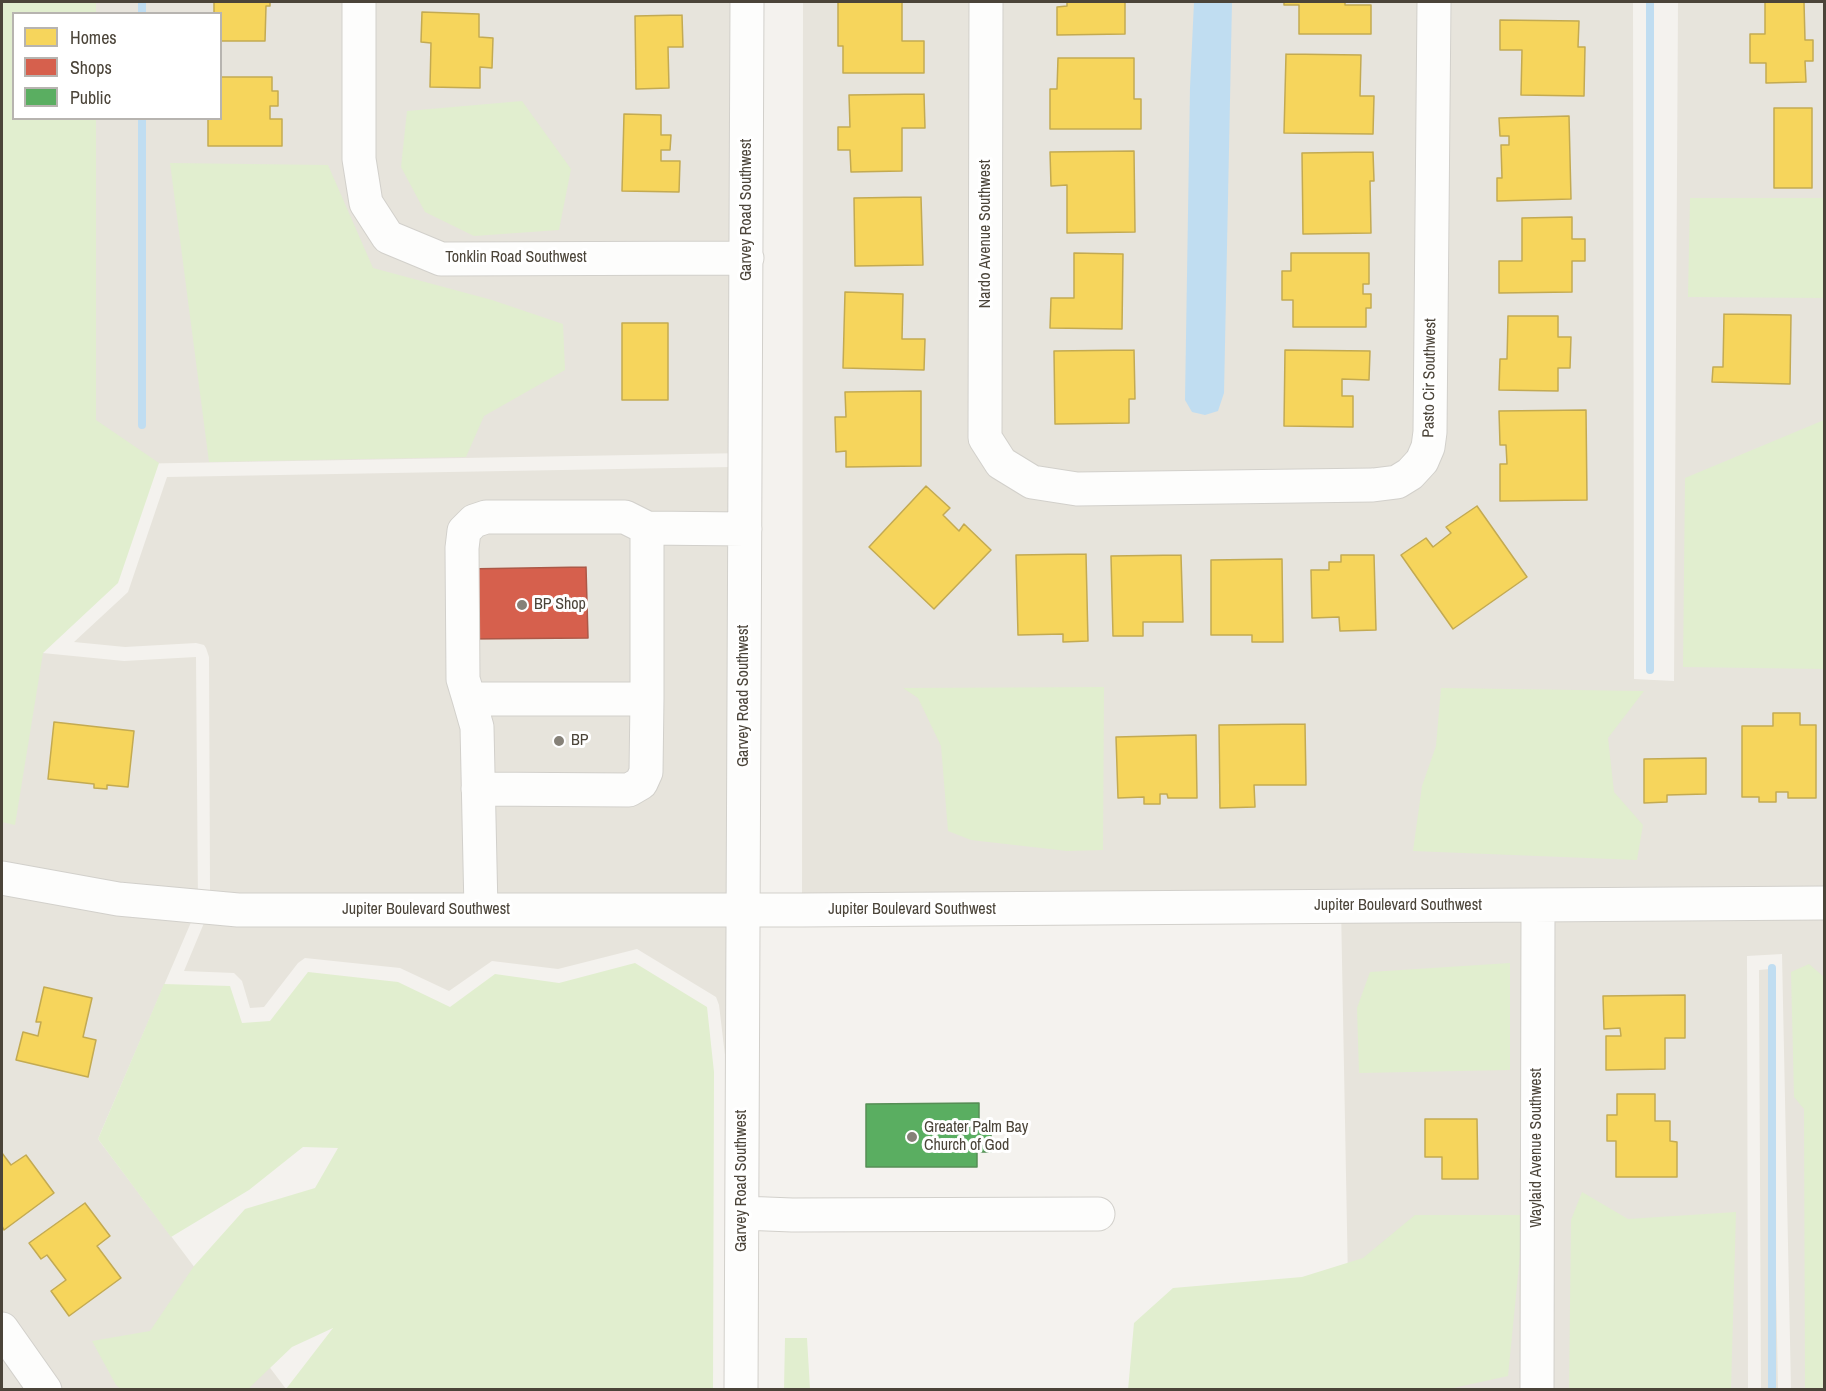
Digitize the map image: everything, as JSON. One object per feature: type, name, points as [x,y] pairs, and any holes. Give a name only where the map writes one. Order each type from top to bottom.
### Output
[{"type":"street","name":"Tonklin Road Southwest","points":[[359,2],[359,159],[366,203],[388,237],[441,259],[747,258]]},
{"type":"street","name":"Garvey Road Southwest","points":[[741,1389],[747,2]]},
{"type":"street","name":"Nardo Avenue Southwest","points":[[986,2],[985,438],[1001,463]]},
{"type":"street","name":"Pasto Cir Southwest","points":[[1001,463],[1032,482],[1077,489],[1374,485],[1396,482],[1410,474],[1422,461],[1428,447],[1430,432],[1434,2]]},
{"type":"street","points":[[481,910],[477,727],[463,679],[462,548],[464,531],[474,521],[486,517],[625,517],[647,528],[745,529]]},
{"type":"street","points":[[478,789],[629,790],[641,783],[646,772],[647,528]]},
{"type":"street","points":[[469,699],[647,699]]},
{"type":"street","name":"Jupiter Boulevard Southwest","points":[[2,878],[118,899],[238,910],[743,910],[1824,903]]},
{"type":"street","name":"Waylaid Avenue Southwest","points":[[1536,1389],[1538,906]]},
{"type":"street","points":[[742,1213],[792,1215],[1098,1214]]},
{"type":"street","points":[[2,1329],[45,1389]]},
{"type":"shaded area","points":[[61,2],[747,2],[746,453],[66,465],[62,120],[222,120],[222,12],[61,12]]},
{"type":"shaded area","points":[[803,2],[1633,2],[1634,679],[1674,681],[1678,2],[1824,2],[1824,1389],[1791,1389],[1782,954],[1747,956],[1748,1389],[1350,1389],[1341,907],[802,910]]},
{"type":"shaded area","points":[[731,467],[729,894],[239,894],[210,891],[209,657],[206,648],[196,643],[125,647],[74,642],[128,592],[167,477]]},
{"type":"shaded area","points":[[2,649],[124,661],[196,657],[198,906],[98,1139],[286,1389],[2,1389]]},
{"type":"shaded area","points":[[204,923],[237,927],[728,927],[727,1072],[719,1005],[716,997],[637,949],[558,969],[492,961],[449,991],[400,968],[305,958],[298,963],[264,1007],[250,1008],[242,981],[234,973],[184,971]]},
{"type":"shaded area","points":[[1770,969],[1778,1389],[1761,1390],[1759,970]]},
{"type":"green space","points":[[2,2],[96,2],[96,12],[12,12],[12,120],[96,120],[96,420],[159,463],[118,583],[43,653],[15,825],[2,822]]},
{"type":"green space","points":[[522,101],[571,169],[559,230],[474,236],[425,212],[401,167],[407,111]]},
{"type":"green space","points":[[170,163],[328,165],[373,268],[492,300],[563,324],[565,370],[484,416],[466,457],[209,462]]},
{"type":"green space","points":[[1690,198],[1824,198],[1824,298],[1688,297]]},
{"type":"green space","points":[[1824,420],[1824,669],[1683,667],[1685,478]]},
{"type":"green space","points":[[1104,687],[1103,850],[1067,851],[971,840],[948,831],[941,746],[918,698],[903,688]]},
{"type":"green space","points":[[1441,688],[1644,691],[1608,738],[1614,792],[1643,825],[1637,860],[1413,851],[1422,786],[1436,746]]},
{"type":"green space","points":[[635,963],[707,1007],[714,1072],[713,1389],[286,1389],[333,1328],[292,1347],[248,1389],[122,1390],[116,1385],[92,1341],[150,1331],[194,1266],[245,1209],[315,1188],[338,1148],[303,1147],[249,1190],[171,1237],[98,1139],[164,984],[230,986],[242,1023],[270,1021],[308,972],[398,982],[450,1007],[495,974],[559,983]]},
{"type":"green space","points":[[1510,963],[1510,1070],[1359,1073],[1357,1008],[1370,972]]},
{"type":"green space","points":[[1809,964],[1824,977],[1824,1390],[1805,1389],[1804,1109],[1794,1097],[1791,972]]},
{"type":"green space","points":[[1582,1192],[1628,1219],[1736,1212],[1731,1389],[1569,1389],[1571,1220]]},
{"type":"green space","points":[[1415,1215],[1524,1215],[1508,1376],[1444,1390],[1128,1390],[1134,1323],[1173,1288],[1302,1277],[1363,1258]]},
{"type":"green space","points":[[785,1338],[807,1338],[810,1389],[784,1389]]},
{"type":"water","points":[[1194,2],[1232,2],[1224,393],[1218,411],[1205,415],[1192,412],[1185,400],[1190,88]]},
{"type":"building: Homes","points":[[214,2],[270,2],[270,6],[266,6],[265,41],[222,41],[222,12],[214,12]]},
{"type":"building: Homes","points":[[838,2],[902,2],[902,41],[924,41],[924,73],[843,73],[843,46],[838,46]]},
{"type":"building: Homes","points":[[1067,2],[1125,2],[1125,34],[1057,35],[1057,7],[1067,6]]},
{"type":"building: Homes","points":[[1284,2],[1345,2],[1345,5],[1371,5],[1371,34],[1299,34],[1299,5],[1284,5]]},
{"type":"building: Homes","points":[[1765,2],[1804,2],[1805,40],[1813,40],[1813,61],[1805,61],[1806,82],[1766,83],[1766,63],[1750,63],[1750,34],[1765,34]]},
{"type":"building: Homes","points":[[422,12],[479,14],[479,37],[493,38],[492,68],[480,67],[480,88],[430,87],[431,43],[421,42]]},
{"type":"building: Homes","points":[[682,15],[683,47],[668,47],[669,88],[636,89],[635,16]]},
{"type":"building: Homes","points":[[1500,20],[1579,21],[1578,47],[1585,47],[1584,96],[1521,95],[1522,50],[1500,50]]},
{"type":"building: Homes","points":[[1286,54],[1361,55],[1360,96],[1374,96],[1373,134],[1284,133]]},
{"type":"building: Homes","points":[[1058,58],[1134,58],[1134,99],[1141,99],[1141,129],[1050,129],[1050,89],[1057,89]]},
{"type":"building: Homes","points":[[222,77],[272,77],[272,91],[278,91],[278,106],[270,106],[270,119],[282,119],[282,146],[208,146],[208,120],[222,120]]},
{"type":"building: Homes","points":[[924,94],[925,128],[902,128],[902,171],[851,172],[850,150],[838,150],[838,127],[850,127],[849,95]]},
{"type":"building: Homes","points":[[1774,108],[1812,108],[1812,188],[1774,188]]},
{"type":"building: Homes","points":[[624,114],[661,115],[661,135],[671,135],[670,150],[661,150],[661,161],[680,161],[679,192],[622,191]]},
{"type":"building: Homes","points":[[1569,116],[1571,199],[1497,201],[1497,178],[1502,178],[1501,145],[1509,145],[1509,136],[1500,136],[1499,118]]},
{"type":"building: Homes","points":[[1134,151],[1135,232],[1067,233],[1067,185],[1051,186],[1050,152]]},
{"type":"building: Homes","points":[[1373,152],[1374,181],[1370,181],[1371,233],[1303,234],[1302,153]]},
{"type":"building: Homes","points":[[921,197],[923,265],[855,266],[854,198]]},
{"type":"building: Homes","points":[[1572,217],[1572,239],[1585,239],[1585,261],[1572,261],[1572,292],[1499,293],[1499,261],[1522,261],[1522,218]]},
{"type":"building: Homes","points":[[1074,253],[1123,254],[1122,329],[1050,328],[1051,298],[1074,298]]},
{"type":"building: Homes","points":[[1291,253],[1369,253],[1369,284],[1363,284],[1363,294],[1371,294],[1371,308],[1366,308],[1366,327],[1293,327],[1293,300],[1282,300],[1282,271],[1291,271]]},
{"type":"building: Homes","points":[[845,292],[903,294],[902,339],[925,339],[924,370],[843,368]]},
{"type":"building: Homes","points":[[1724,314],[1791,315],[1790,384],[1712,382],[1713,367],[1723,367]]},
{"type":"building: Homes","points":[[1508,316],[1558,316],[1558,337],[1571,337],[1570,368],[1558,368],[1558,391],[1499,390],[1500,359],[1507,359]]},
{"type":"building: Homes","points":[[622,323],[668,323],[668,400],[622,400]]},
{"type":"building: Homes","points":[[1134,350],[1135,399],[1129,399],[1129,423],[1055,424],[1054,351]]},
{"type":"building: Homes","points":[[1285,350],[1370,351],[1369,380],[1342,379],[1342,396],[1353,396],[1353,427],[1284,426]]},
{"type":"building: Homes","points":[[921,391],[921,466],[846,467],[846,451],[836,452],[835,417],[846,417],[845,392]]},
{"type":"building: Homes","points":[[1586,410],[1587,500],[1500,501],[1500,464],[1507,464],[1506,445],[1500,445],[1499,411]]},
{"type":"building: Homes","points":[[926,486],[950,508],[943,515],[959,531],[964,524],[991,550],[934,609],[869,547]]},
{"type":"building: Homes","points":[[1477,506],[1527,577],[1453,629],[1401,555],[1426,538],[1433,547],[1451,533],[1446,527]]},
{"type":"building: Homes","points":[[1086,554],[1088,641],[1063,642],[1063,634],[1018,635],[1016,555]]},
{"type":"building: Homes","points":[[1181,555],[1183,622],[1143,622],[1143,636],[1113,636],[1111,556]]},
{"type":"building: Homes","points":[[1341,555],[1374,555],[1376,630],[1340,631],[1339,617],[1312,618],[1311,570],[1329,570],[1329,562],[1341,562]]},
{"type":"building: Homes","points":[[1282,559],[1283,642],[1252,642],[1252,635],[1211,635],[1211,560]]},
{"type":"building: Homes","points":[[1773,713],[1800,713],[1800,725],[1816,725],[1816,798],[1788,798],[1788,792],[1776,792],[1776,802],[1759,802],[1759,797],[1742,797],[1742,726],[1773,726]]},
{"type":"building: Homes","points":[[54,722],[134,731],[128,787],[107,785],[107,789],[94,788],[94,784],[48,779]]},
{"type":"building: Homes","points":[[1305,724],[1306,785],[1254,785],[1255,807],[1220,808],[1219,725]]},
{"type":"building: Homes","points":[[1196,735],[1197,798],[1168,798],[1167,794],[1160,794],[1160,804],[1144,804],[1144,797],[1118,798],[1116,737]]},
{"type":"building: Homes","points":[[1706,758],[1706,794],[1667,795],[1667,802],[1644,803],[1644,759]]},
{"type":"building: Homes","points":[[44,987],[92,998],[83,1037],[96,1040],[88,1077],[16,1060],[23,1032],[38,1036],[41,1022],[36,1022]]},
{"type":"building: Homes","points":[[1685,995],[1685,1038],[1665,1038],[1665,1069],[1606,1070],[1606,1036],[1621,1036],[1620,1028],[1604,1029],[1603,996]]},
{"type":"building: Homes","points":[[1617,1094],[1655,1094],[1655,1121],[1670,1121],[1670,1141],[1677,1142],[1677,1177],[1616,1177],[1616,1141],[1607,1141],[1607,1115],[1617,1115]]},
{"type":"building: Homes","points":[[1425,1119],[1477,1119],[1478,1179],[1442,1179],[1442,1157],[1425,1157]]},
{"type":"building: Homes","points":[[2,1153],[11,1165],[26,1155],[54,1193],[4,1230],[2,1226]]},
{"type":"building: Homes","points":[[85,1203],[110,1236],[97,1246],[121,1278],[69,1316],[51,1291],[66,1280],[47,1255],[41,1259],[29,1243]]},
{"type":"building: Shops","points":[[586,567],[588,638],[465,639],[464,569]]},
{"type":"building: Public","points":[[979,1103],[979,1123],[991,1123],[991,1152],[977,1152],[977,1167],[866,1167],[866,1104]]},
{"type":"waterway","points":[[142,2],[142,12]]},
{"type":"waterway","points":[[1650,2],[1650,670]]},
{"type":"waterway","points":[[142,120],[142,425]]},
{"type":"waterway","points":[[1772,968],[1772,1390]]},
{"type":"place","name":"BP Shop","points":[[522,605]]},
{"type":"place","name":"BP","points":[[559,741]]},
{"type":"place","name":"Greater Palm Bay Church of God","points":[[912,1137]]}]
